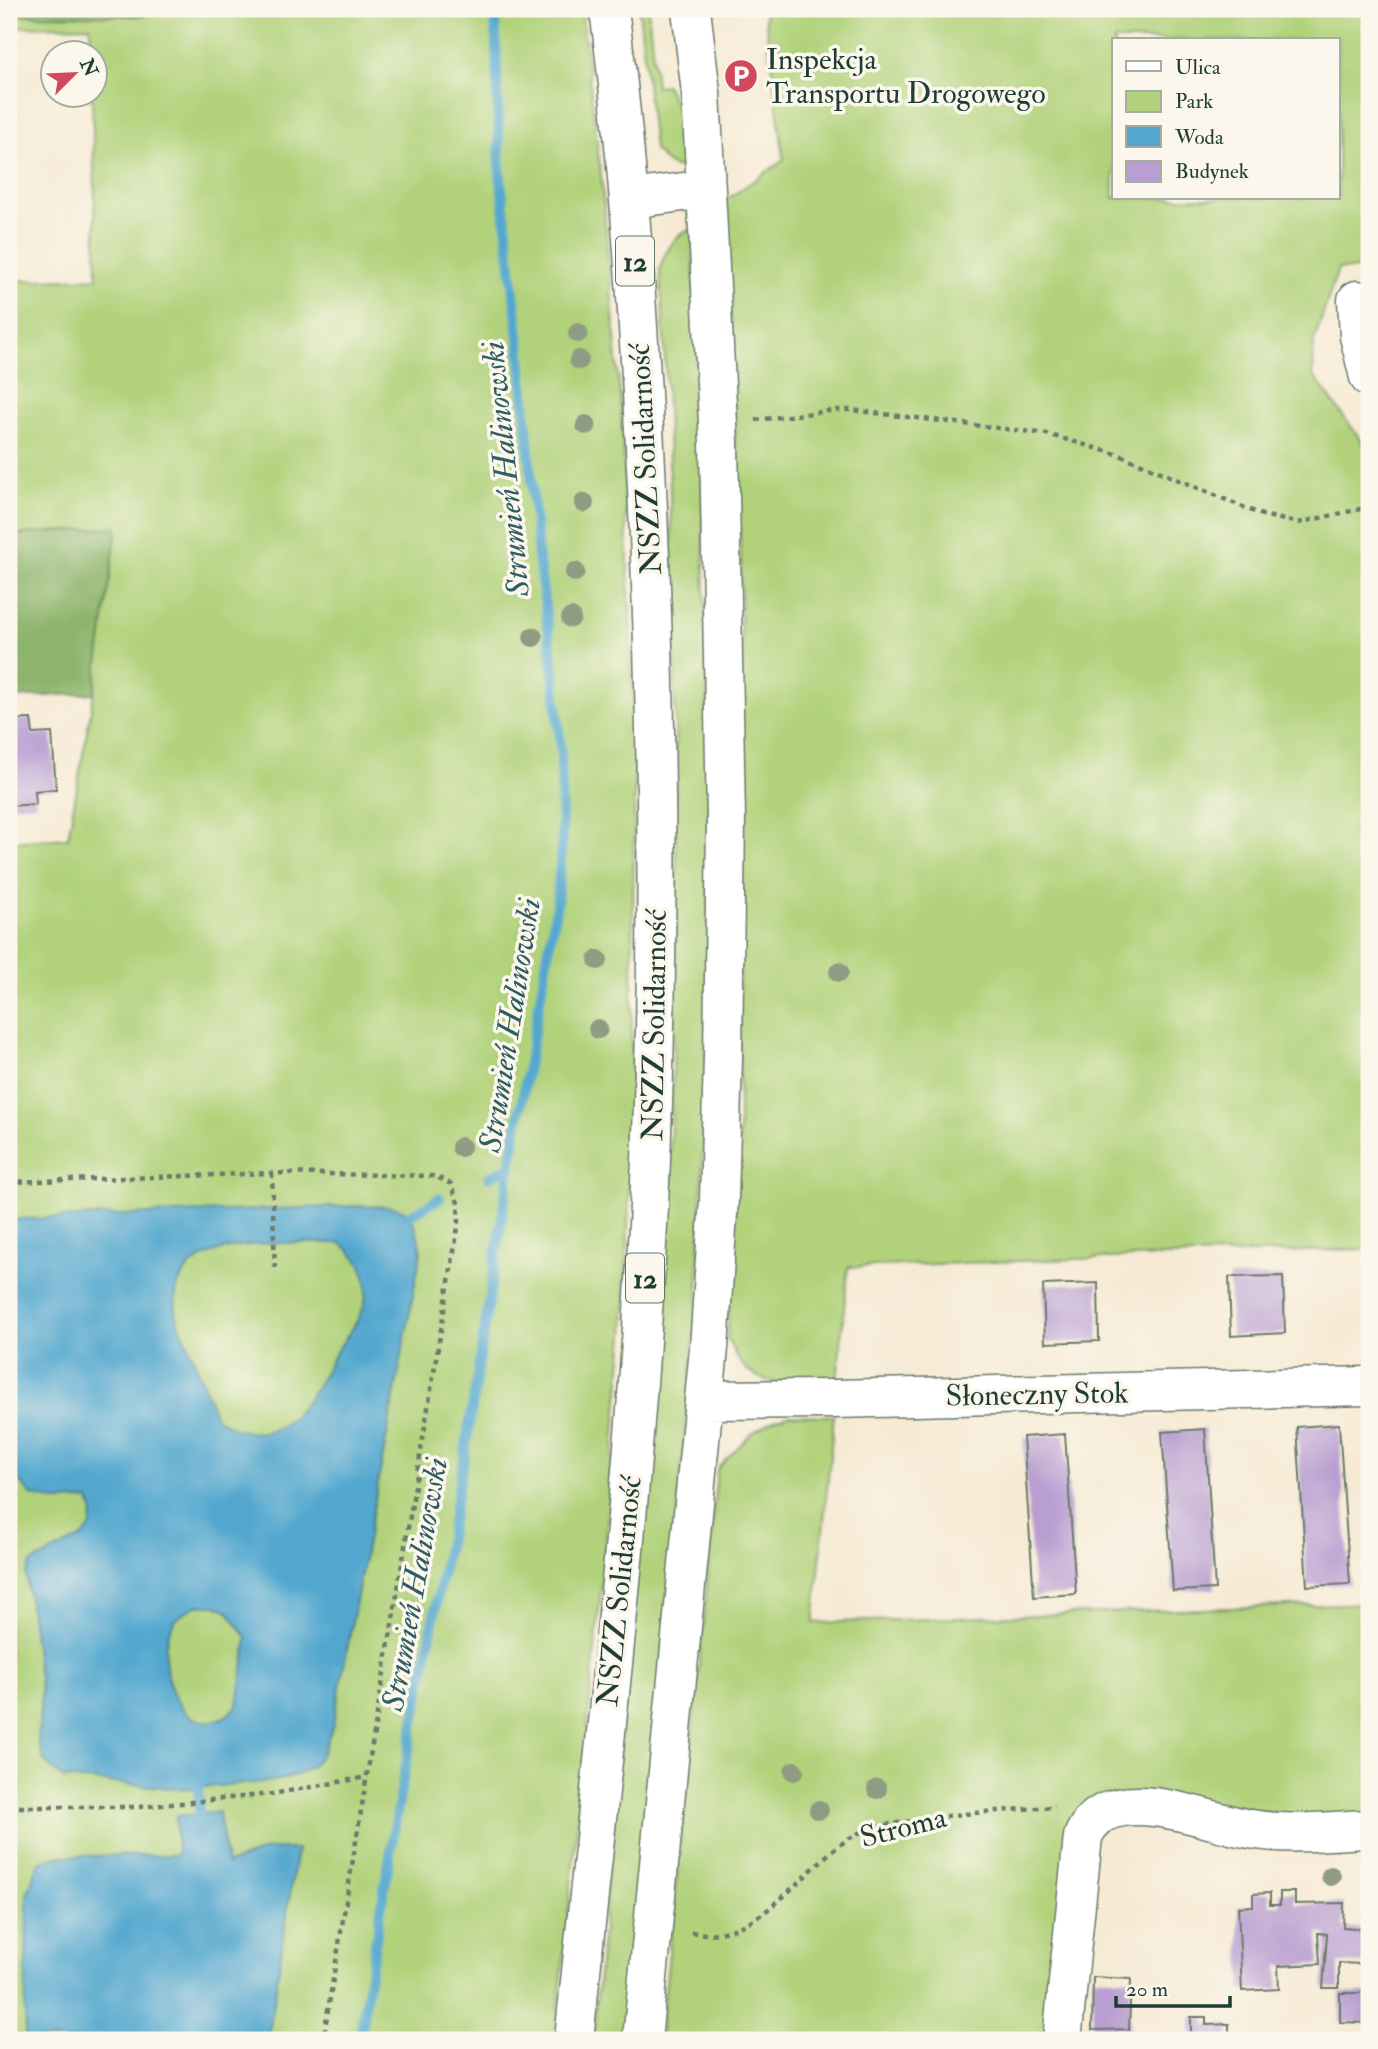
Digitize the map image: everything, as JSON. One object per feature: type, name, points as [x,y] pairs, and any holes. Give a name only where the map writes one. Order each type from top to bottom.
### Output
[{"type":"main road","name":"NSZZ Solidarność","points":[[574,2040],[627,1508],[642,1329],[653,1129],[656,944],[655,713],[648,513],[630,199],[609,9]]},
{"type":"main road","points":[[642,2040],[704,1400],[719,1199],[723,1057],[726,818],[717,425],[701,93],[691,9]]},
{"type":"main road","points":[[630,199],[706,190]]},
{"type":"main road","points":[[1357,299],[1359,336],[1369,377]]},
{"type":"main road","name":"Słoneczny Stok","points":[[704,1400],[1369,1386]]},
{"type":"main road","points":[[1062,2040],[1083,1837],[1088,1824],[1100,1813],[1135,1806],[1163,1808],[1225,1824],[1278,1832],[1369,1829]]},
{"type":"path","points":[[717,425],[837,410],[901,415],[1046,434],[1120,455],[1262,515],[1283,521],[1298,523],[1369,507]]},
{"type":"path","points":[[9,1182],[272,1173],[435,1176],[451,1184],[458,1203],[457,1235],[323,2040]]},
{"type":"path","points":[[272,1173],[275,1273]]},
{"type":"path","points":[[9,1807],[140,1807],[272,1794],[367,1777]]},
{"type":"path","name":"Stroma","points":[[653,1924],[703,1935],[725,1932],[761,1913],[856,1835],[883,1826],[964,1812],[1041,1807],[1079,1806],[1100,1813]]},
{"type":"green space","points":[[9,9],[581,9],[602,185],[622,420],[635,740],[630,1172],[624,1334],[555,2040],[9,2040],[9,842],[68,838],[94,693],[117,528],[9,535],[9,281],[97,278],[92,108],[108,108],[108,38],[90,38],[90,26],[9,27]]},
{"type":"green space","points":[[9,9],[163,9],[144,16],[9,15]]},
{"type":"green space","points":[[639,9],[648,9],[656,86],[666,85],[687,129],[688,167],[672,166],[654,150]]},
{"type":"green space","points":[[764,9],[1369,9],[1369,269],[1338,269],[1314,341],[1313,375],[1369,451],[1369,1249],[848,1267],[837,1382],[773,1382],[750,1372],[735,1354],[727,1338],[739,1145],[741,559],[723,202],[784,160]]},
{"type":"green space","points":[[692,229],[709,756],[708,994],[698,1295],[626,2040],[593,2040],[667,1219],[673,1074],[676,930],[675,712],[669,454],[660,269],[671,244]]},
{"type":"green space","points":[[117,527],[94,693],[9,698],[9,535]]},
{"type":"green space","points":[[789,1415],[834,1416],[814,1623],[1369,1603],[1369,1819],[1099,1801],[1048,2040],[660,2040],[717,1469],[752,1433]]},
{"type":"water","points":[[370,1206],[402,1210],[414,1223],[421,1252],[333,1725],[323,1752],[313,1765],[299,1774],[275,1781],[181,1789],[62,1778],[44,1761],[38,1740],[41,1694],[26,1575],[31,1563],[84,1536],[91,1525],[93,1511],[89,1500],[56,1501],[31,1495],[18,1480],[9,1426],[9,1223],[19,1219]],"holes":[[[340,1243],[353,1255],[363,1270],[367,1286],[366,1298],[356,1323],[313,1391],[299,1411],[273,1430],[247,1432],[223,1422],[216,1417],[177,1316],[178,1285],[190,1266],[210,1254],[235,1247]],[[199,1605],[215,1605],[227,1610],[247,1638],[238,1706],[223,1718],[204,1721],[190,1716],[179,1704],[171,1689],[165,1654],[167,1637],[175,1621]]]},
{"type":"water","points":[[219,1812],[227,1864],[268,1849],[297,1849],[268,2040],[25,2040],[27,1894],[39,1863],[56,1856],[177,1855],[176,1816]]},
{"type":"building","points":[[31,719],[33,734],[52,733],[56,789],[35,791],[36,804],[9,806],[9,720]]},
{"type":"building","points":[[1283,1276],[1285,1333],[1231,1336],[1229,1277]]},
{"type":"building","points":[[1098,1283],[1099,1341],[1045,1343],[1043,1285]]},
{"type":"building","points":[[1339,1424],[1350,1584],[1307,1586],[1297,1427]]},
{"type":"building","points":[[1205,1429],[1215,1589],[1173,1591],[1162,1432]]},
{"type":"building","points":[[1065,1434],[1076,1594],[1034,1597],[1023,1437]]},
{"type":"building","points":[[1280,1892],[1295,1892],[1295,1904],[1344,1903],[1343,1927],[1366,1929],[1363,1964],[1339,1963],[1339,1988],[1323,1988],[1327,1934],[1318,1933],[1320,1964],[1278,1966],[1279,1989],[1242,1991],[1238,1907],[1253,1906],[1253,1894],[1270,1893],[1270,1905],[1280,1905]]},
{"type":"building","points":[[1093,1977],[1131,1979],[1129,2029],[1092,2030]]},
{"type":"building","points":[[1340,1993],[1369,1993],[1369,2023],[1340,2022]]},
{"type":"building","points":[[1191,2017],[1206,2017],[1206,2025],[1229,2024],[1229,2040],[1191,2040]]},
{"type":"waterway","name":"Strumień Halinowski","points":[[359,2040],[398,1807],[463,1464],[510,1167],[557,903],[562,841],[561,752],[553,664],[538,556],[520,345],[500,172],[495,9]]},
{"type":"waterway","points":[[489,1177],[510,1167]]},
{"type":"waterway","points":[[400,1221],[440,1198]]},
{"type":"waterway","points":[[200,1828],[198,1787],[203,1776]]},
{"type":"place","name":"Inspekcja Transportu Drogowego","points":[[741,76]]}]
